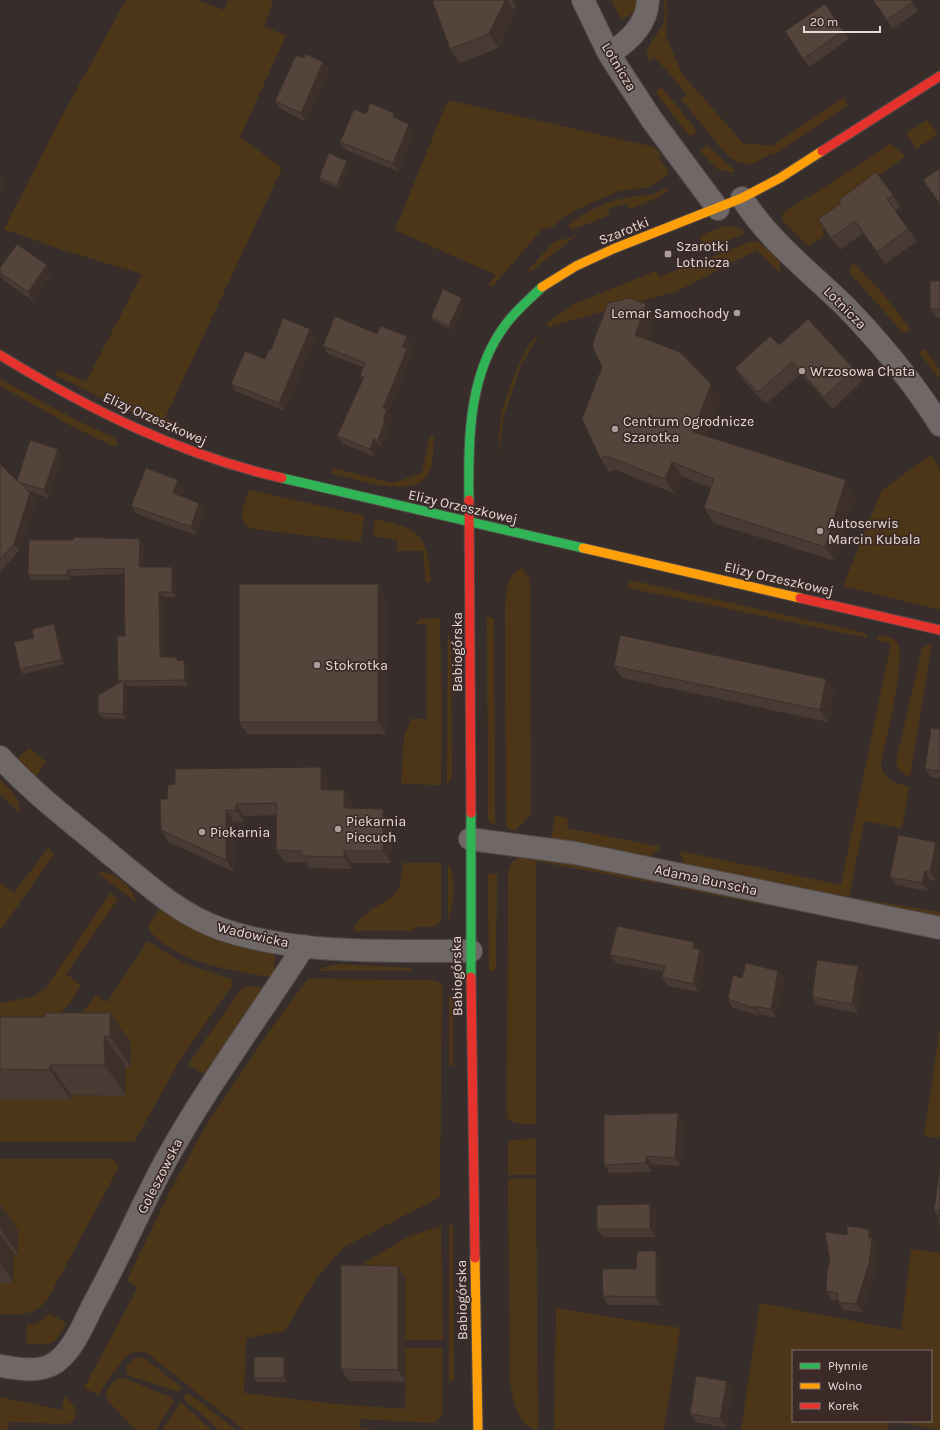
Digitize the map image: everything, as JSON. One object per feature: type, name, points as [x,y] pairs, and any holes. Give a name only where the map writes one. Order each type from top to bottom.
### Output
[{"type":"street","name":"Lotnicza","points":[[583,0],[609,54],[652,120],[718,208]]},
{"type":"street","points":[[609,54],[623,45],[640,27],[645,17],[648,0]]},
{"type":"street","name":"Szarotki","points":[[469,522],[470,430],[476,390],[488,354],[509,320],[546,283],[576,266],[613,249],[742,198],[780,178],[940,76]]},
{"type":"street","name":"Lotnicza","points":[[742,198],[764,229],[873,336],[900,368],[940,425]]},
{"type":"street","name":"Elizy Orzeszkowej","points":[[0,355],[80,400],[142,431],[207,458],[249,471],[940,630]]},
{"type":"street","name":"Babiogórska","points":[[469,522],[471,586],[471,951],[478,1430]]},
{"type":"street","name":"Wadowicka","points":[[0,757],[49,805],[182,911],[198,920],[241,935],[304,946],[471,951]]},
{"type":"street","name":"Adama Bunscha","points":[[470,839],[575,853],[940,928]]},
{"type":"street","name":"Goleszowska","points":[[0,1366],[39,1370],[51,1367],[62,1358],[73,1344],[115,1265],[168,1156],[201,1100],[304,946]]},
{"type":"shaded area","points":[[126,0],[197,0],[224,10],[228,0],[273,0],[264,27],[286,35],[240,137],[282,168],[165,418],[205,438],[185,433],[147,419],[55,375],[58,370],[86,382],[142,274],[63,250],[4,229],[61,118]]},
{"type":"shaded area","points":[[611,0],[639,0],[633,12],[621,19]]},
{"type":"shaded area","points":[[664,0],[667,0],[666,37],[682,74],[743,143],[772,146],[844,97],[847,106],[775,154],[773,153],[750,165],[736,161],[728,156],[681,99],[687,94],[655,57],[649,61],[647,52],[665,20]]},
{"type":"shaded area","points":[[659,88],[663,89],[697,132],[690,137],[657,94],[657,90]]},
{"type":"shaded area","points":[[448,100],[654,147],[662,155],[658,157],[668,170],[667,176],[649,187],[619,191],[578,209],[561,219],[554,226],[541,230],[493,286],[488,285],[496,275],[395,230]]},
{"type":"shaded area","points":[[927,120],[938,134],[916,149],[906,133]]},
{"type":"shaded area","points":[[890,144],[906,156],[824,215],[823,237],[808,246],[783,221],[782,215],[786,210],[814,194]]},
{"type":"shaded area","points":[[707,145],[735,171],[733,173],[717,169],[700,151]]},
{"type":"shaded area","points":[[666,187],[668,190],[658,198],[629,209],[626,203],[607,209],[610,215],[572,230],[568,225],[590,211],[606,204],[637,196],[649,195]]},
{"type":"shaded area","points":[[730,226],[741,229],[746,233],[705,249],[700,236],[721,227]]},
{"type":"shaded area","points":[[576,236],[530,272],[528,270],[554,242]]},
{"type":"shaded area","points":[[753,241],[760,243],[780,261],[780,273],[757,250],[677,291],[548,327],[546,324],[574,304],[656,271],[659,277]]},
{"type":"shaded area","points":[[853,262],[883,294],[911,329],[904,334],[849,272]]},
{"type":"shaded area","points":[[540,333],[521,365],[503,419],[499,457],[500,422],[503,408],[522,359],[534,339]]},
{"type":"shaded area","points":[[925,349],[940,371],[940,380],[919,352]]},
{"type":"shaded area","points":[[0,379],[76,420],[115,438],[117,442],[116,447],[73,427],[0,387]]},
{"type":"shaded area","points":[[430,436],[434,437],[433,458],[430,470],[423,480],[413,485],[400,487],[385,486],[331,473],[333,468],[393,483],[422,473]]},
{"type":"shaded area","points":[[931,455],[940,469],[940,610],[843,586],[882,490]]},
{"type":"shaded area","points":[[250,490],[362,515],[364,518],[361,540],[360,542],[253,529],[248,527],[243,521],[242,514],[246,497]]},
{"type":"shaded area","points":[[375,519],[403,527],[419,536],[424,543],[427,553],[431,581],[426,583],[423,551],[396,551],[398,540],[373,536]]},
{"type":"shaded area","points":[[522,568],[530,579],[531,814],[515,831],[507,828],[506,821],[505,609],[510,580],[517,571]]},
{"type":"shaded area","points":[[634,581],[865,633],[868,638],[628,588],[629,582]]},
{"type":"shaded area","points":[[487,616],[494,619],[495,825],[489,822],[488,817]]},
{"type":"shaded area","points":[[440,618],[442,711],[441,785],[401,784],[404,737],[411,719],[427,719],[427,625],[416,624],[419,619]]},
{"type":"shaded area","points":[[448,631],[451,645],[452,776],[447,785]]},
{"type":"shaded area","points":[[880,635],[896,640],[899,650],[897,681],[881,764],[882,770],[890,780],[909,787],[902,828],[864,821],[849,897],[686,869],[680,851],[841,885],[891,643],[876,640]]},
{"type":"shaded area","points":[[932,643],[910,778],[899,770],[896,762],[922,648]]},
{"type":"shaded area","points":[[29,748],[46,762],[35,778],[17,759]]},
{"type":"shaded area","points":[[0,779],[17,799],[20,813],[0,794]]},
{"type":"shaded area","points":[[555,815],[568,818],[567,828],[661,847],[646,861],[551,841]]},
{"type":"shaded area","points":[[48,848],[54,854],[0,931],[0,883],[14,893]]},
{"type":"shaded area","points":[[526,854],[656,875],[659,884],[536,861],[536,1124],[516,1123],[507,1117],[508,871],[512,862]]},
{"type":"shaded area","points":[[403,863],[441,863],[441,922],[433,927],[414,927],[413,931],[353,931],[359,920],[372,909],[394,896],[400,885]]},
{"type":"shaded area","points":[[448,865],[451,869],[452,875],[453,901],[448,921]]},
{"type":"shaded area","points":[[97,873],[109,873],[124,882],[132,891],[136,902]]},
{"type":"shaded area","points":[[491,873],[497,875],[496,968],[493,971],[489,971],[488,875]]},
{"type":"shaded area","points":[[679,879],[760,896],[760,904],[673,887]]},
{"type":"shaded area","points":[[110,893],[118,899],[66,974],[81,985],[71,1002],[59,1014],[1,1029],[0,1003],[32,997],[45,989]]},
{"type":"shaded area","points":[[849,897],[940,912],[940,921],[855,904]]},
{"type":"shaded area","points":[[160,908],[270,948],[275,957],[274,978],[207,964],[176,951],[162,942],[150,931],[149,925]]},
{"type":"shaded area","points":[[148,941],[183,963],[231,979],[233,984],[181,1058],[134,1142],[0,1142],[0,1100],[71,1100],[71,1095],[126,1096],[126,1067],[131,1066],[81,1014],[96,995],[107,1002]]},
{"type":"shaded area","points":[[339,964],[411,968],[412,971],[317,971],[328,966]]},
{"type":"shaded area","points":[[308,979],[433,980],[442,983],[440,1197],[344,1247],[317,1277],[285,1331],[246,1338],[244,1393],[336,1404],[405,1409],[406,1348],[442,1348],[442,1415],[435,1423],[360,1419],[359,1428],[373,1430],[244,1430],[147,1353],[139,1352],[130,1354],[120,1364],[99,1395],[84,1388],[138,1287],[127,1280],[171,1189],[208,1122],[273,1026]]},
{"type":"shaded area","points":[[251,986],[267,988],[204,1074],[188,1065],[241,989]]},
{"type":"shaded area","points":[[449,996],[453,996],[453,1066],[449,1066]]},
{"type":"shaded area","points":[[940,1027],[940,1138],[924,1136]]},
{"type":"shaded area","points":[[536,1139],[536,1175],[508,1175],[508,1143],[512,1140]]},
{"type":"shaded area","points":[[0,1159],[112,1159],[117,1163],[118,1169],[47,1300],[37,1309],[20,1314],[0,1314],[0,1283],[14,1283],[14,1254],[18,1254],[0,1230]]},
{"type":"shaded area","points":[[508,1179],[536,1179],[538,1430],[525,1424],[517,1411],[512,1395],[510,1381]]},
{"type":"shaded area","points":[[449,1225],[453,1225],[454,1381],[449,1381]]},
{"type":"shaded area","points":[[441,1226],[443,1340],[406,1340],[349,1272],[407,1237]]},
{"type":"shaded area","points":[[911,1249],[940,1253],[940,1430],[898,1422],[932,1422],[932,1350],[792,1350],[792,1422],[890,1422],[888,1430],[741,1430],[760,1303],[901,1330]]},
{"type":"shaded area","points":[[556,1308],[680,1328],[664,1430],[554,1430]]},
{"type":"shaded area","points":[[50,1314],[66,1323],[59,1336],[51,1343],[47,1344],[41,1345],[26,1343],[27,1324],[36,1324]]},
{"type":"shaded area","points":[[139,1357],[145,1359],[179,1385],[181,1388],[179,1392],[130,1376],[127,1373],[126,1367],[134,1359]]},
{"type":"shaded area","points":[[119,1379],[126,1379],[172,1398],[173,1403],[156,1430],[136,1430],[109,1402],[105,1394],[113,1382]]},
{"type":"shaded area","points":[[187,1393],[236,1430],[219,1430],[183,1398]]},
{"type":"shaded area","points":[[65,1396],[73,1405],[76,1412],[75,1419],[72,1422],[66,1424],[9,1422],[8,1430],[0,1430],[0,1397],[61,1410]]},
{"type":"shaded area","points":[[181,1402],[211,1430],[162,1430]]},
{"type":"building","points":[[432,0],[505,1],[489,34],[450,49]]},
{"type":"building","points":[[873,0],[911,0],[913,2],[887,20]]},
{"type":"building","points":[[825,4],[843,31],[803,59],[785,31]]},
{"type":"building","points":[[306,54],[323,62],[301,113],[275,101],[296,55],[303,58]]},
{"type":"building","points":[[370,103],[394,113],[393,117],[409,124],[393,163],[340,142],[354,109],[366,114]]},
{"type":"building","points":[[329,153],[347,161],[337,185],[319,178]]},
{"type":"building","points":[[940,168],[940,204],[923,180]]},
{"type":"building","points":[[876,172],[893,195],[887,199],[908,229],[877,252],[855,221],[831,238],[818,219],[841,203],[839,200]]},
{"type":"building","points":[[17,244],[47,265],[28,292],[0,273],[0,268]]},
{"type":"building","points":[[930,281],[940,281],[940,309],[930,309]]},
{"type":"building","points":[[443,289],[462,298],[449,326],[431,317]]},
{"type":"building","points":[[630,298],[646,304],[635,335],[680,352],[711,384],[693,432],[846,480],[825,547],[704,508],[714,479],[672,462],[665,479],[606,456],[600,458],[582,419],[602,367],[592,345],[608,303]]},
{"type":"building","points":[[335,316],[377,334],[380,326],[407,336],[402,347],[407,349],[383,408],[387,409],[383,420],[385,421],[378,440],[374,439],[370,449],[337,436],[364,377],[360,376],[365,363],[323,346]]},
{"type":"building","points":[[283,318],[310,329],[279,403],[231,384],[245,351],[265,359],[269,349],[271,350]]},
{"type":"building","name":"Wrzosowa Chata","points":[[808,319],[854,369],[824,397],[792,362],[758,392],[735,368],[770,336],[779,345]]},
{"type":"building","points":[[30,440],[58,449],[44,490],[19,482],[30,493],[14,544],[0,559],[0,464],[17,481]]},
{"type":"building","points":[[146,468],[178,480],[173,493],[199,503],[191,527],[131,506]]},
{"type":"building","points":[[74,537],[140,539],[139,567],[172,567],[172,592],[159,592],[160,657],[175,657],[178,661],[184,660],[185,680],[124,681],[123,714],[98,713],[98,695],[123,681],[118,681],[117,636],[125,636],[124,568],[67,570],[67,575],[28,575],[29,540],[73,540]]},
{"type":"building","name":"Stokrotka","points":[[239,584],[378,584],[378,722],[239,722]]},
{"type":"building","points":[[54,624],[62,660],[20,669],[14,642],[34,638],[32,629]]},
{"type":"building","points":[[620,635],[826,679],[820,710],[614,666]]},
{"type":"building","points":[[931,728],[940,729],[940,771],[925,769]]},
{"type":"building","points":[[321,767],[321,790],[344,790],[344,808],[383,809],[383,851],[344,851],[344,857],[301,856],[301,851],[276,850],[277,803],[236,804],[236,810],[226,810],[226,860],[161,830],[160,799],[167,799],[168,785],[175,784],[175,769]]},
{"type":"building","points":[[898,835],[936,842],[930,872],[925,871],[922,883],[890,877]]},
{"type":"building","points":[[617,926],[694,942],[693,948],[700,949],[693,984],[662,977],[665,966],[610,955]]},
{"type":"building","points":[[817,960],[858,966],[852,1004],[812,997]]},
{"type":"building","points":[[746,963],[778,971],[771,1009],[754,1006],[754,1008],[728,999],[733,975],[742,978]]},
{"type":"building","points":[[45,1013],[110,1013],[110,1036],[104,1037],[105,1065],[50,1065],[50,1070],[0,1069],[0,1017],[45,1017]]},
{"type":"building","points":[[678,1113],[675,1158],[646,1156],[646,1163],[604,1165],[604,1115]]},
{"type":"building","points":[[940,1165],[940,1211],[934,1211]]},
{"type":"building","points":[[650,1204],[650,1229],[597,1229],[597,1205]]},
{"type":"building","points":[[940,1211],[940,1226],[938,1226]]},
{"type":"building","points":[[847,1226],[869,1229],[869,1238],[872,1238],[869,1264],[856,1304],[838,1302],[838,1293],[826,1291],[827,1271],[830,1262],[825,1232],[847,1235]]},
{"type":"building","points":[[637,1251],[656,1251],[656,1297],[603,1296],[602,1269],[636,1269]]},
{"type":"building","points":[[341,1265],[398,1266],[398,1370],[341,1369]]},
{"type":"building","points":[[254,1357],[284,1357],[284,1378],[254,1378]]},
{"type":"building","points":[[696,1376],[727,1381],[720,1419],[690,1414]]},
{"type":"traffic: fast","points":[[469,500],[470,429],[478,382],[496,339],[510,319],[542,287]]},
{"type":"traffic: fast","points":[[282,478],[583,548]]},
{"type":"traffic: fast","points":[[471,813],[471,977]]},
{"type":"traffic: slow","points":[[542,287],[576,266],[613,249],[742,198],[780,178],[822,151]]},
{"type":"traffic: slow","points":[[583,548],[800,598]]},
{"type":"traffic: slow","points":[[475,1258],[478,1430]]},
{"type":"traffic: jam","points":[[822,151],[940,76]]},
{"type":"traffic: jam","points":[[0,355],[67,394],[136,428],[208,457],[282,478]]},
{"type":"traffic: jam","points":[[469,500],[471,813]]},
{"type":"traffic: jam","points":[[800,598],[940,630]]},
{"type":"traffic: jam","points":[[471,977],[475,1258]]},
{"type":"place","name":"Szarotki Lotnicza","points":[[668,254]]},
{"type":"place","name":"Lemar Samochody","points":[[737,313]]},
{"type":"place","name":"Wrzosowa Chata","points":[[802,371]]},
{"type":"place","name":"Centrum Ogrodnicze Szarotka","points":[[615,429]]},
{"type":"place","name":"Autoserwis Marcin Kubala","points":[[820,531]]},
{"type":"place","name":"Stokrotka","points":[[317,665]]},
{"type":"place","name":"Piekarnia Piecuch","points":[[338,829]]},
{"type":"place","name":"Piekarnia","points":[[202,832]]}]
